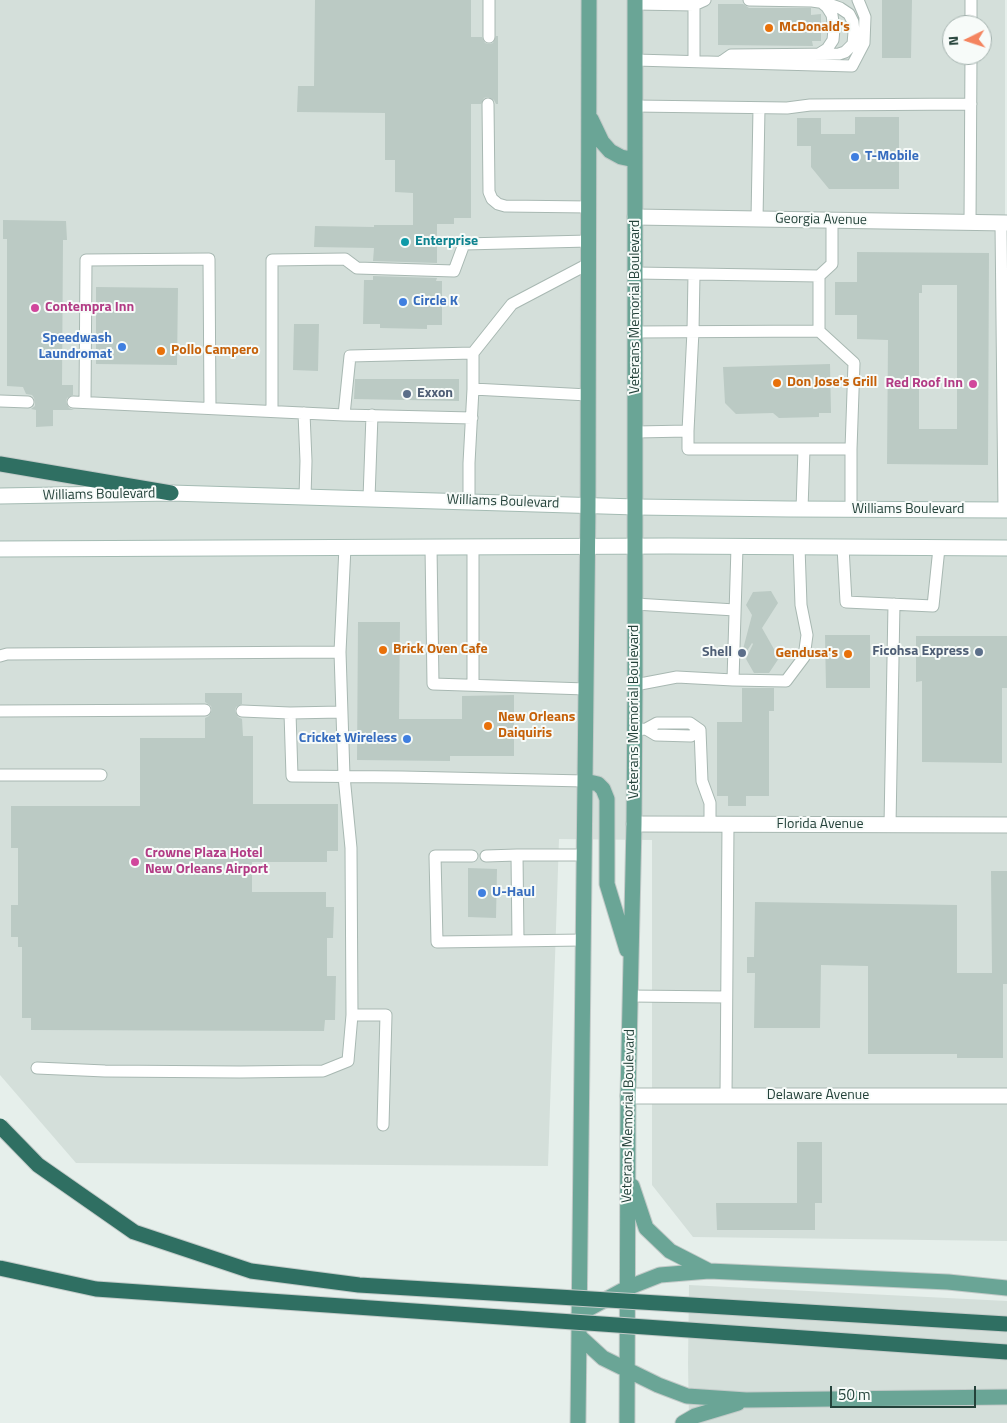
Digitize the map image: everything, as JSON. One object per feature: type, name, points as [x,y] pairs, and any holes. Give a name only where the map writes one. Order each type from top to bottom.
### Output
[{"type":"highway","points":[[0,464],[171,493]]},
{"type":"highway","points":[[0,1126],[38,1165],[134,1232],[251,1271],[359,1285],[1007,1324]]},
{"type":"highway","points":[[0,1268],[96,1289],[1007,1352]]},
{"type":"main road","points":[[578,1423],[588,505],[589,0]]},
{"type":"main road","name":"Veterans Memorial Boulevard","points":[[627,1423],[628,1096],[634,824],[640,729],[635,685],[635,2]]},
{"type":"main road","points":[[589,116],[602,142],[610,151],[621,157],[635,160]]},
{"type":"main road","name":"Georgia Avenue","points":[[636,217],[1004,223]]},
{"type":"main road","name":"Williams Boulevard","points":[[0,496],[171,493],[636,506],[851,510],[1006,510]]},
{"type":"main road","points":[[0,549],[737,546],[1007,548]]},
{"type":"main road","points":[[585,782],[598,784],[607,799],[607,884],[631,963]]},
{"type":"main road","name":"Florida Avenue","points":[[634,824],[1007,825]]},
{"type":"main road","name":"Delaware Avenue","points":[[628,1096],[1007,1096]]},
{"type":"main road","points":[[628,1172],[646,1228],[670,1251],[708,1271]]},
{"type":"main road","points":[[579,1314],[627,1288],[660,1275],[708,1271],[948,1282],[1007,1288]]},
{"type":"main road","points":[[579,1336],[603,1358],[658,1385],[687,1396],[746,1400],[1007,1397]]},
{"type":"main road","points":[[683,1423],[695,1416],[746,1400]]},
{"type":"lane","points":[[489,0],[489,36]]},
{"type":"lane","points":[[721,62],[731,54],[839,54],[845,52],[853,44],[853,22],[848,14],[840,8],[822,2],[749,0]]},
{"type":"lane","points":[[635,60],[852,66],[864,43],[865,17],[858,0]]},
{"type":"lane","points":[[971,0],[971,15]]},
{"type":"lane","points":[[635,2],[699,2],[694,61]]},
{"type":"lane","points":[[819,54],[827,49],[832,40],[834,29],[832,15],[822,2]]},
{"type":"lane","points":[[970,222],[971,65]]},
{"type":"lane","points":[[488,104],[489,183],[492,198],[498,204],[505,206],[589,207]]},
{"type":"lane","points":[[634,106],[787,108],[810,105],[971,104]]},
{"type":"lane","points":[[757,219],[759,108]]},
{"type":"lane","points":[[636,274],[819,276],[832,264],[832,220]]},
{"type":"lane","points":[[1004,223],[1006,510]]},
{"type":"lane","points":[[272,411],[272,260],[345,259],[357,268],[454,271],[464,244],[588,241]]},
{"type":"lane","points":[[210,408],[209,259],[86,260],[79,402],[344,415],[472,418]]},
{"type":"lane","points":[[469,501],[473,352],[512,304],[588,264]]},
{"type":"lane","points":[[694,274],[688,450],[851,449]]},
{"type":"lane","points":[[818,331],[819,276]]},
{"type":"lane","points":[[636,332],[818,331],[854,363],[851,510]]},
{"type":"lane","points":[[344,415],[350,356],[473,352]]},
{"type":"lane","points":[[473,389],[588,395]]},
{"type":"lane","points":[[0,402],[28,402]]},
{"type":"lane","points":[[304,413],[305,497]]},
{"type":"lane","points":[[368,498],[372,416]]},
{"type":"lane","points":[[636,432],[688,432]]},
{"type":"lane","points":[[802,509],[804,449]]},
{"type":"lane","points":[[733,680],[737,546]]},
{"type":"lane","points":[[37,1068],[134,1071],[323,1071],[348,1060],[352,1015],[351,848],[344,776],[340,652],[345,547]]},
{"type":"lane","points":[[431,547],[433,684],[586,690]]},
{"type":"lane","points":[[473,547],[473,686]]},
{"type":"lane","points":[[635,685],[677,677],[786,680],[804,657],[807,635],[801,605],[799,547]]},
{"type":"lane","points":[[843,547],[846,602],[933,606],[939,548]]},
{"type":"lane","points":[[635,604],[735,610]]},
{"type":"lane","points":[[890,825],[894,604]]},
{"type":"lane","points":[[0,656],[7,654],[340,652]]},
{"type":"lane","points":[[0,711],[205,710]]},
{"type":"lane","points":[[242,711],[290,713],[341,712]]},
{"type":"lane","points":[[290,713],[292,776],[585,782]]},
{"type":"lane","points":[[640,729],[656,735],[691,736],[700,730],[702,781],[710,803],[710,824]]},
{"type":"lane","points":[[0,775],[101,775]]},
{"type":"lane","points":[[726,1096],[728,825]]},
{"type":"lane","points":[[517,855],[518,941]]},
{"type":"lane","points":[[486,856],[584,855]]},
{"type":"lane","points":[[472,856],[435,856],[438,942],[583,940]]},
{"type":"lane","points":[[630,996],[726,997]]},
{"type":"lane","points":[[352,1015],[386,1015],[383,1126]]},
{"type":"shaded area","points":[[0,0],[1005,0],[1005,237],[1007,237],[1007,1241],[693,1237],[652,1185],[652,840],[559,839],[548,1166],[76,1163],[0,1075]]},
{"type":"shaded area","points":[[689,1285],[1007,1301],[1007,1423],[689,1423]]},
{"type":"building","points":[[315,0],[471,0],[471,37],[482,37],[485,43],[489,44],[493,43],[496,36],[498,36],[498,104],[488,97],[484,98],[481,104],[471,104],[471,218],[454,218],[454,224],[437,224],[437,263],[373,261],[374,248],[314,247],[315,226],[374,227],[374,225],[413,225],[413,193],[395,192],[395,160],[385,160],[385,113],[297,112],[298,86],[314,86]]},
{"type":"building","points":[[882,0],[912,0],[911,58],[882,58]]},
{"type":"building","name":"McDonald's","points":[[718,4],[743,4],[749,8],[811,8],[811,15],[821,14],[821,41],[812,41],[813,46],[718,45]]},
{"type":"building","name":"T-Mobile","points":[[855,117],[899,117],[899,189],[829,189],[811,167],[811,146],[797,146],[797,118],[821,118],[821,134],[855,134]]},
{"type":"building","name":"Contempra Inn","points":[[3,220],[66,221],[67,240],[63,240],[62,385],[73,385],[73,395],[67,398],[66,402],[69,408],[74,410],[53,410],[53,426],[36,427],[36,410],[31,409],[35,406],[32,395],[26,394],[23,387],[7,386],[7,239],[3,239]]},
{"type":"building","name":"Red Roof Inn","points":[[857,252],[989,253],[988,465],[887,464],[888,340],[857,339],[857,315],[835,315],[835,282],[857,282]],"holes":[[[922,285],[957,285],[957,429],[919,429],[919,293],[922,293]]]},
{"type":"building","name":"Circle K","points":[[373,276],[437,278],[436,281],[442,281],[442,325],[427,325],[427,329],[380,328],[380,324],[363,324],[364,280],[373,280]]},
{"type":"building","points":[[96,287],[178,288],[177,365],[96,364]]},
{"type":"building","points":[[294,324],[319,324],[318,371],[293,370]]},
{"type":"building","name":"Don Jose's Grill","points":[[830,364],[831,413],[819,413],[819,417],[779,418],[773,413],[736,414],[725,403],[723,367]]},
{"type":"building","points":[[355,379],[459,379],[459,401],[354,399]]},
{"type":"building","points":[[771,591],[778,603],[762,628],[779,658],[769,673],[754,673],[746,659],[753,644],[745,654],[742,653],[752,615],[746,605],[753,592]]},
{"type":"building","points":[[358,622],[400,622],[399,719],[462,719],[462,696],[514,695],[514,756],[450,756],[450,761],[357,760]]},
{"type":"building","name":"Gendusa's","points":[[825,635],[870,635],[870,688],[826,688]]},
{"type":"building","points":[[916,636],[1007,636],[1007,688],[1002,688],[1002,763],[922,762],[922,681],[916,682]]},
{"type":"building","points":[[742,688],[774,688],[774,711],[769,711],[769,796],[746,796],[746,806],[728,806],[728,796],[717,796],[717,722],[742,722]]},
{"type":"building","name":"Crowne Plaza Hotel New Orleans Airport","points":[[205,693],[242,693],[242,704],[236,707],[235,711],[238,717],[242,719],[243,736],[253,736],[253,804],[338,804],[338,851],[327,851],[327,862],[252,862],[252,892],[326,892],[326,907],[334,907],[333,938],[327,938],[327,976],[336,976],[335,1020],[325,1020],[324,1031],[31,1030],[31,1018],[22,1018],[22,947],[18,947],[18,937],[11,937],[11,905],[18,905],[18,848],[11,848],[11,806],[140,806],[140,738],[205,738],[205,718],[209,716],[212,710],[211,706],[205,702]]},
{"type":"building","name":"U-Haul","points":[[468,868],[497,869],[496,918],[468,917]]},
{"type":"building","points":[[991,871],[1007,871],[1007,984],[1003,984],[1003,1058],[957,1058],[957,1054],[868,1054],[868,966],[821,965],[820,1028],[754,1028],[755,973],[747,973],[747,957],[754,957],[755,902],[957,905],[957,973],[992,973]]},
{"type":"building","points":[[797,1142],[822,1142],[822,1203],[815,1203],[815,1230],[717,1230],[716,1203],[797,1203]]},
{"type":"place","name":"McDonald's","points":[[769,28]]},
{"type":"place","name":"T-Mobile","points":[[855,157]]},
{"type":"place","name":"Enterprise","points":[[405,242]]},
{"type":"place","name":"Circle K","points":[[403,302]]},
{"type":"place","name":"Contempra Inn","points":[[35,308]]},
{"type":"place","name":"Speedwash Laundromat","points":[[122,347]]},
{"type":"place","name":"Pollo Campero","points":[[161,351]]},
{"type":"place","name":"Don Jose's Grill","points":[[777,383]]},
{"type":"place","name":"Red Roof Inn","points":[[973,384]]},
{"type":"place","name":"Exxon","points":[[407,394]]},
{"type":"place","name":"Brick Oven Cafe","points":[[383,650]]},
{"type":"place","name":"Ficohsa Express","points":[[979,652]]},
{"type":"place","name":"Shell","points":[[742,653]]},
{"type":"place","name":"Gendusa's","points":[[848,654]]},
{"type":"place","name":"New Orleans Daiquiris","points":[[488,726]]},
{"type":"place","name":"Cricket Wireless","points":[[407,739]]},
{"type":"place","name":"Crowne Plaza Hotel New Orleans Airport","points":[[135,862]]},
{"type":"place","name":"U-Haul","points":[[482,893]]}]
